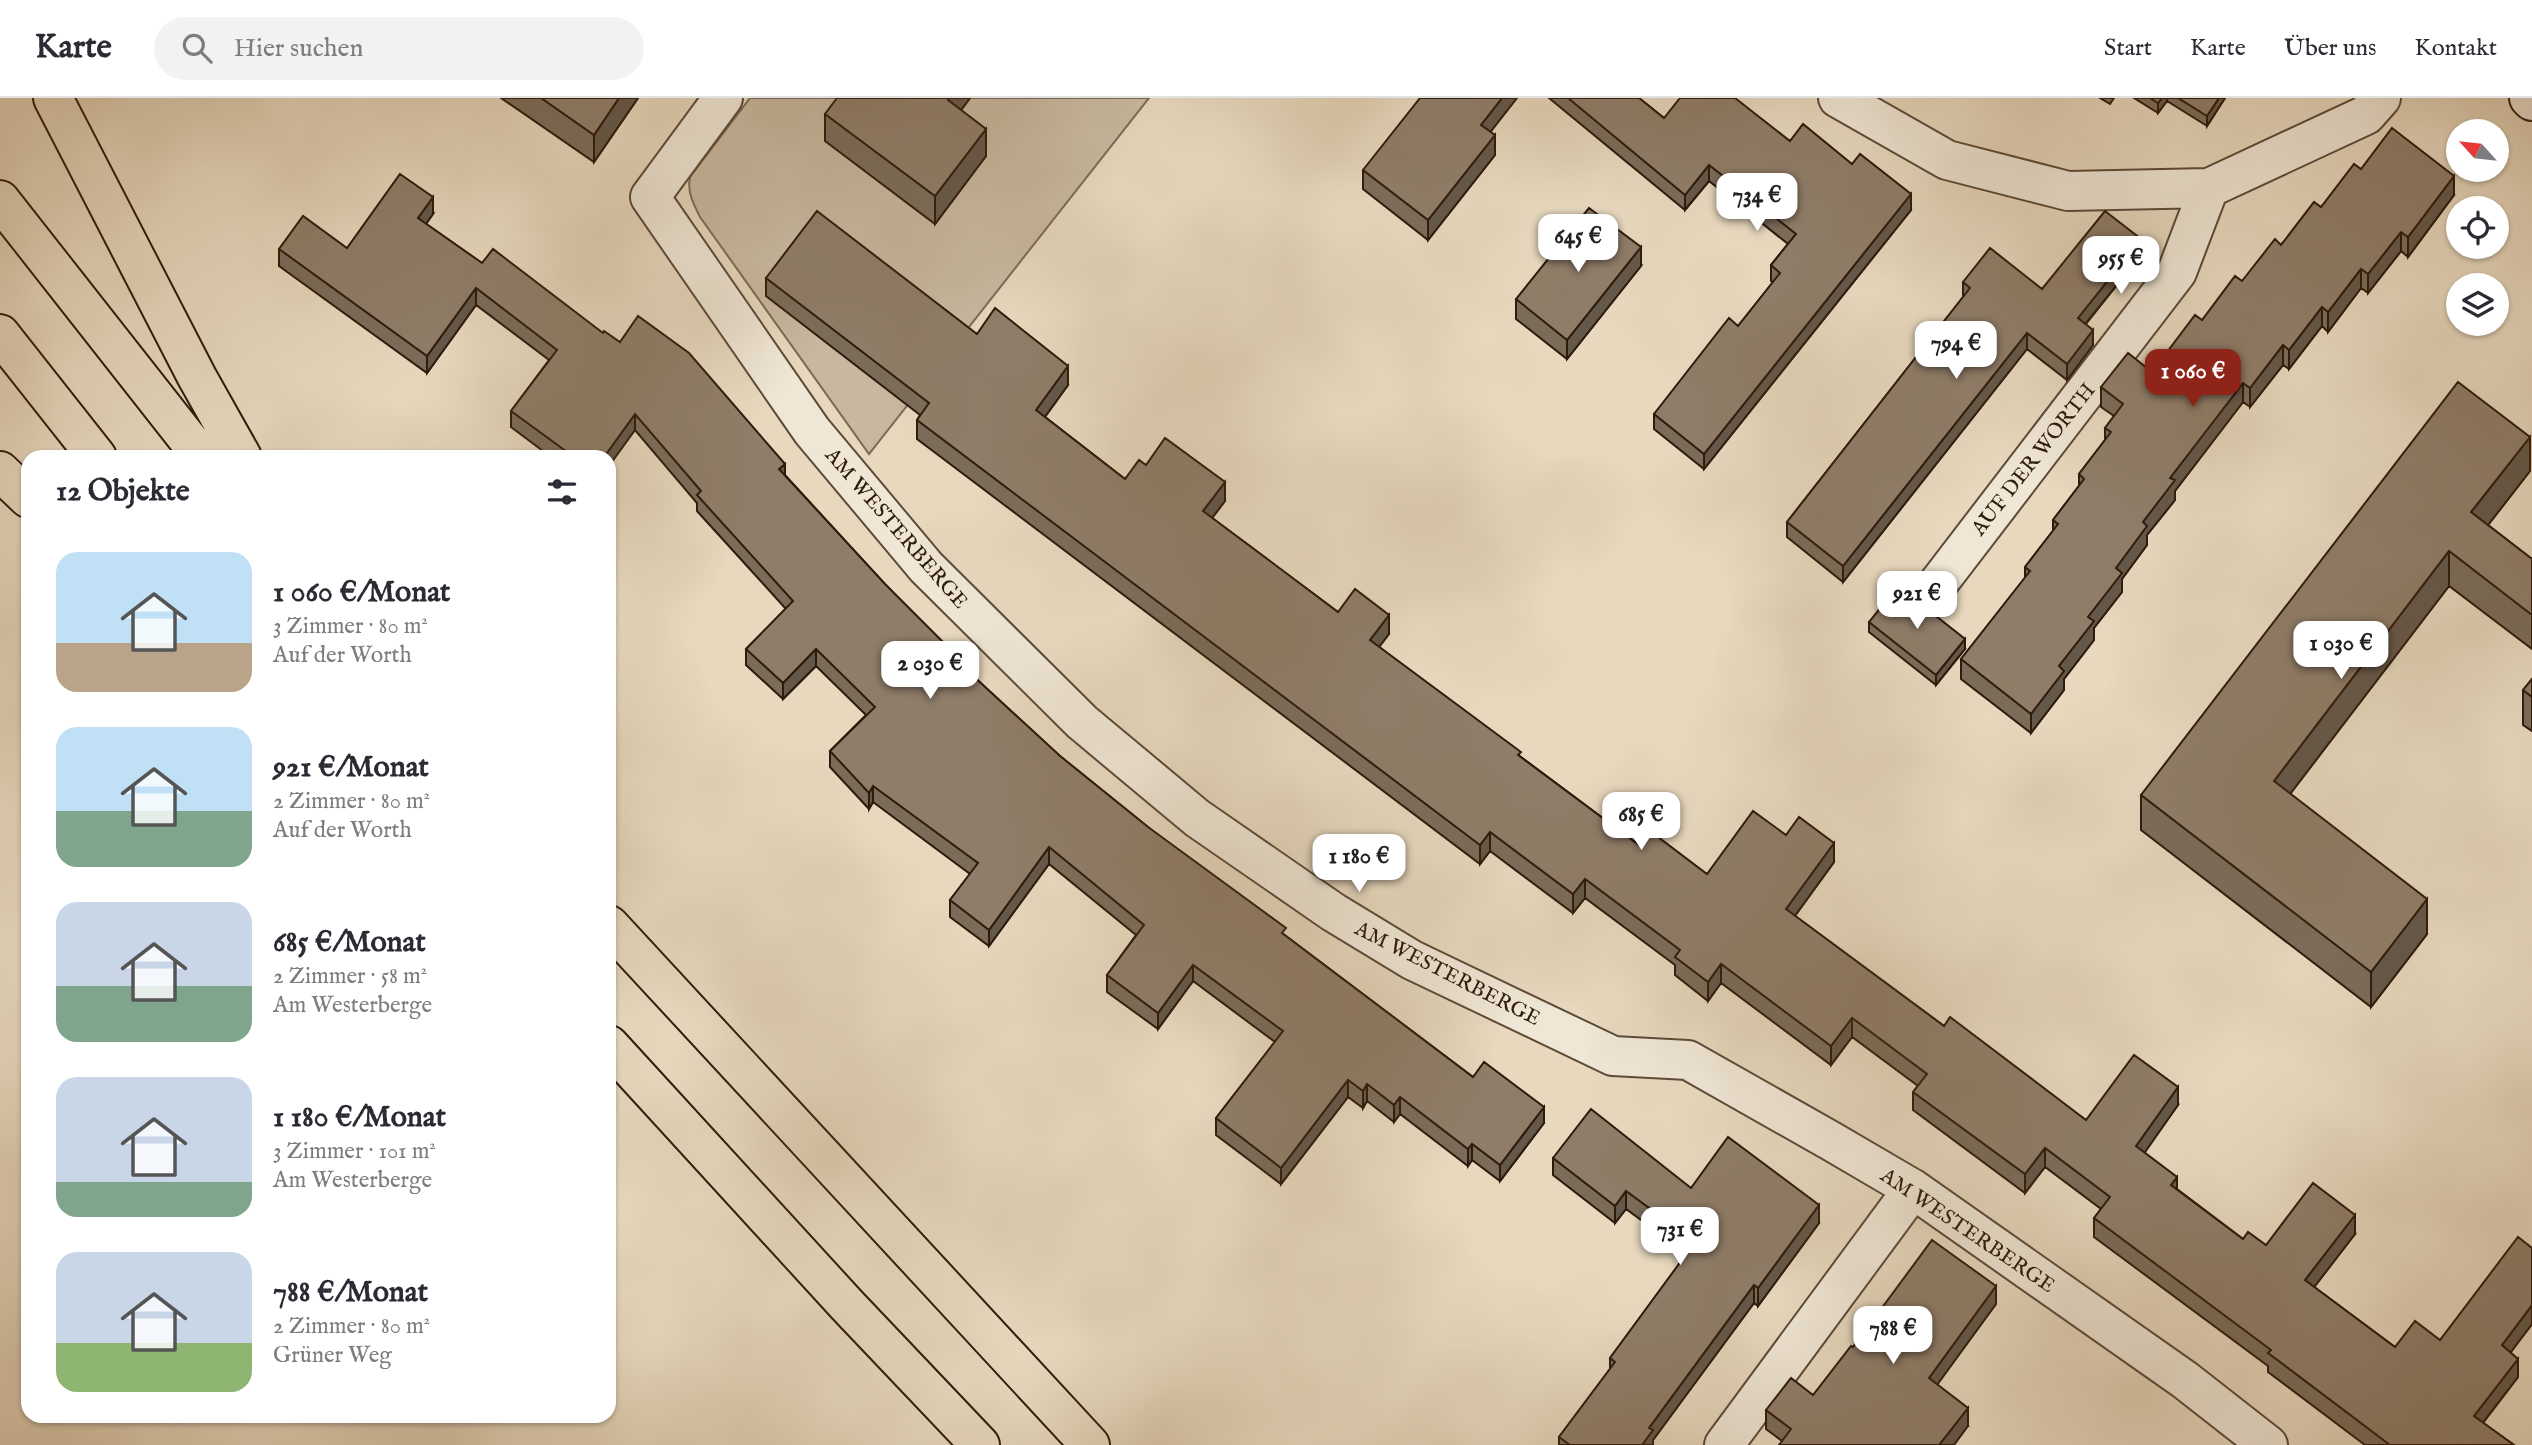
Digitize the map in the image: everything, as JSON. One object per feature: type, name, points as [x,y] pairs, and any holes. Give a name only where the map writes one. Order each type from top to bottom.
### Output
[{"type":"highway","points":[[53,98],[197,377],[238,450]]},
{"type":"highway","points":[[0,200],[196,450]]},
{"type":"highway","points":[[0,334],[91,450]]},
{"type":"highway","points":[[0,471],[21,491]]},
{"type":"highway","points":[[616,933],[1090,1445]]},
{"type":"highway","points":[[616,1053],[847,1305],[980,1445]]},
{"type":"street","name":"AM WESTERBERGE","points":[[723,98],[650,197],[812,431],[926,567],[1082,722],[1197,818],[1333,912],[1412,960],[1613,1056],[1688,1060],[1913,1189],[2185,1380],[2268,1445]]},
{"type":"street","points":[[1838,98],[1947,160],[2068,191],[2208,188],[2366,114],[2381,98]]},
{"type":"street","name":"AUF DER WORTH","points":[[1937,584],[2177,272],[2208,188]]},
{"type":"street","points":[[1724,1445],[1913,1189]]},
{"type":"shaded area","points":[[750,98],[1149,98],[869,454],[700,217],[691,197],[690,177]]},
{"type":"building","points":[[541,98],[619,98],[594,135]]},
{"type":"building","points":[[837,98],[949,98],[948,100],[986,129],[935,196],[825,114]]},
{"type":"building","points":[[1420,98],[1502,98],[1481,125],[1495,135],[1428,220],[1363,170]]},
{"type":"building","points":[[1568,98],[1639,98],[1664,118],[1680,98],[1735,98],[1790,141],[1803,124],[1852,164],[1860,154],[1911,194],[1704,454],[1654,414],[1729,318],[1738,326],[1780,273],[1771,265],[1796,234],[1709,165],[1685,195]]},
{"type":"building","points":[[2178,98],[2219,98],[2207,116]]},
{"type":"building","points":[[2392,128],[2446,170],[2446,182],[2449,182],[2408,237],[2401,232],[2368,274],[2361,269],[2328,312],[2322,307],[2289,350],[2283,345],[2250,388],[2243,383],[2170,478],[2175,480],[2143,522],[2147,526],[2116,568],[2122,573],[2088,617],[2094,621],[2059,666],[2064,671],[2031,714],[1961,659],[2030,571],[2025,567],[2058,524],[2053,520],[2084,479],[2079,474],[2111,432],[2105,428],[2123,404],[2101,387],[2128,353],[2152,372],[2195,315],[2202,320],[2235,276],[2242,281],[2275,239],[2281,245],[2314,202],[2321,207],[2354,164],[2361,169]]},
{"type":"building","points":[[400,174],[433,197],[418,218],[482,263],[493,249],[603,333],[604,331],[620,342],[638,316],[689,353],[785,464],[779,469],[885,584],[948,647],[945,650],[1060,756],[1148,827],[1286,928],[1282,933],[1473,1077],[1484,1062],[1544,1107],[1500,1165],[1472,1144],[1468,1149],[1400,1097],[1394,1105],[1367,1084],[1363,1091],[1348,1080],[1281,1168],[1216,1118],[1283,1031],[1193,965],[1158,1013],[1107,975],[1144,925],[1049,847],[989,930],[950,900],[978,863],[873,786],[869,793],[830,751],[875,707],[816,649],[783,683],[746,649],[793,601],[697,495],[701,491],[635,414],[609,450],[564,450],[511,411],[557,350],[476,288],[427,356],[279,249],[303,216],[347,248]]},
{"type":"building","points":[[1589,208],[1641,247],[1567,340],[1516,299]]},
{"type":"building","points":[[817,211],[977,334],[995,308],[1068,366],[1036,410],[1125,479],[1139,460],[1146,465],[1165,438],[1225,482],[1203,511],[1338,612],[1355,589],[1389,615],[1370,640],[1521,752],[1518,755],[1639,845],[1650,831],[1707,874],[1753,811],[1786,835],[1799,817],[1834,843],[1786,909],[1944,1026],[1950,1017],[2086,1120],[2134,1055],[2178,1087],[2136,1146],[2177,1177],[2171,1185],[2243,1239],[2248,1232],[2266,1245],[2313,1183],[2355,1215],[2305,1280],[2395,1347],[2415,1321],[2440,1340],[2518,1237],[2532,1248],[2532,1305],[2502,1345],[2518,1359],[2474,1416],[2514,1445],[2390,1445],[2268,1353],[2271,1350],[2094,1218],[2110,1197],[2045,1148],[2025,1174],[1913,1092],[1927,1074],[1852,1018],[1831,1046],[1721,964],[1708,982],[1675,957],[1680,950],[1585,879],[1573,894],[1490,832],[1480,845],[917,420],[929,403],[766,278]]},
{"type":"building","points":[[2105,211],[2141,239],[2078,318],[2093,330],[2067,364],[2027,333],[1843,566],[1787,522],[1970,288],[1963,282],[1990,248],[2042,289]]},
{"type":"building","points":[[2458,382],[2530,437],[2471,512],[2532,559],[2532,615],[2449,551],[2274,781],[2427,899],[2371,972],[2141,795]]},
{"type":"building","points":[[1898,586],[1965,639],[1936,675],[1869,622]]},
{"type":"building","points":[[2532,679],[2532,697],[2523,690]]},
{"type":"building","points":[[1591,1109],[1691,1188],[1728,1137],[1819,1205],[1758,1288],[1754,1285],[1649,1428],[1653,1430],[1642,1445],[1570,1445],[1559,1437],[1615,1362],[1610,1358],[1695,1242],[1626,1191],[1615,1206],[1553,1158]]},
{"type":"building","points":[[1932,1240],[1996,1286],[1929,1378],[1968,1408],[1939,1445],[1779,1445],[1791,1429],[1766,1410],[1791,1378],[1813,1395],[1851,1346],[1853,1347]]}]
